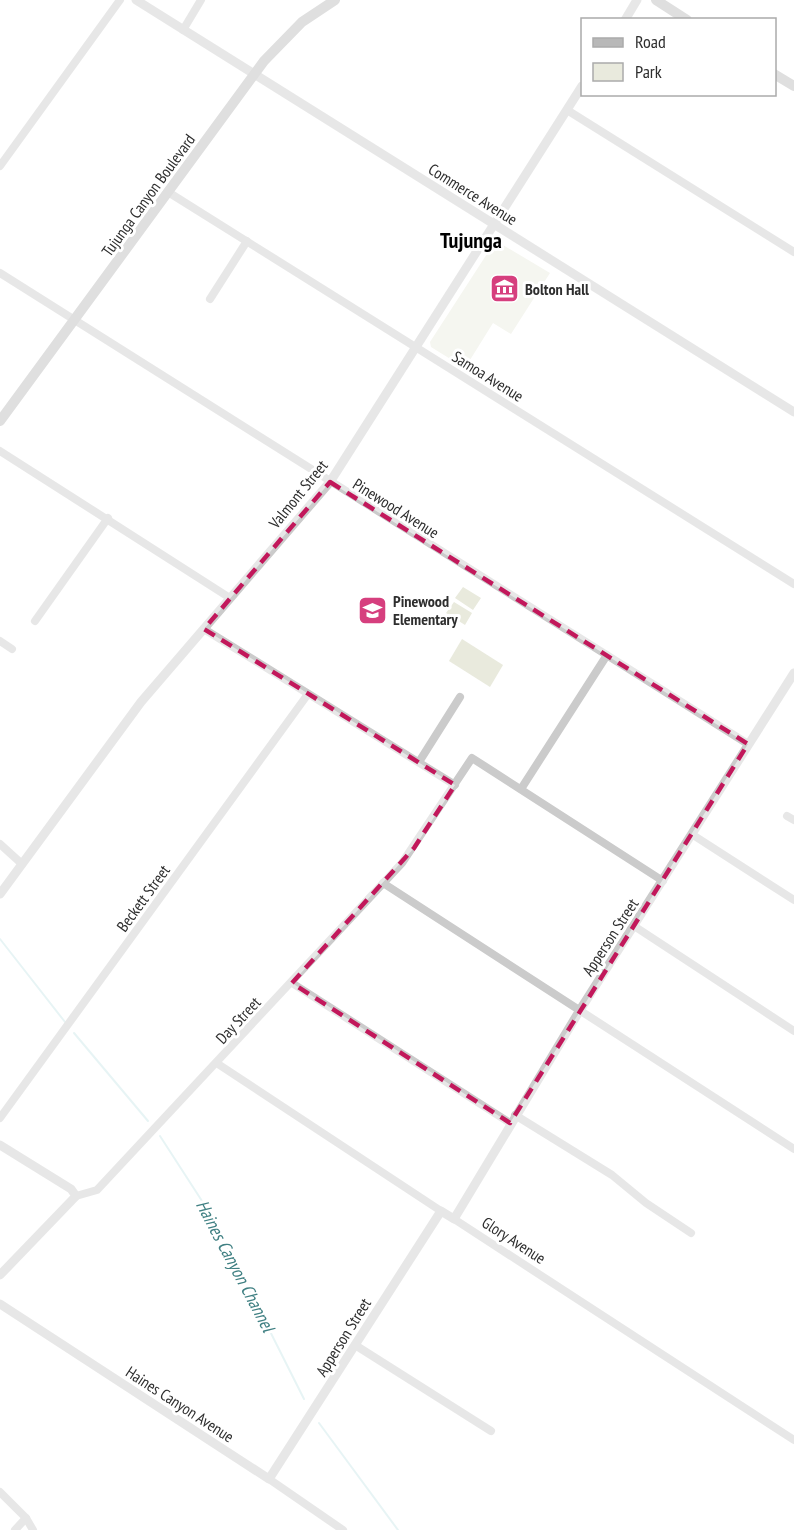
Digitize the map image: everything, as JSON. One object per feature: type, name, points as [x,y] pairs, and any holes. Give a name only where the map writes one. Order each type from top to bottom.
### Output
[{"type":"main road","name":"Tujunga Canyon Boulevard","points":[[0,421],[254,75],[286,36],[334,0]]},
{"type":"main road","points":[[656,0],[684,18]]},
{"type":"main road","points":[[776,75],[794,86]]},
{"type":"street","points":[[0,166],[120,0]]},
{"type":"street","name":"Commerce Avenue","points":[[136,0],[794,412]]},
{"type":"street","points":[[183,30],[201,0]]},
{"type":"street","points":[[626,18],[638,0]]},
{"type":"street","name":"Valmont Street","points":[[0,894],[141,702],[330,483],[581,88]]},
{"type":"street","points":[[567,110],[794,252]]},
{"type":"street","name":"Samoa Avenue","points":[[168,192],[794,584]]},
{"type":"street","points":[[210,299],[247,241]]},
{"type":"street","name":"Pinewood Avenue","points":[[0,273],[330,483],[748,744]]},
{"type":"street","points":[[0,451],[230,598]]},
{"type":"street","points":[[35,621],[108,518]]},
{"type":"street","points":[[204,629],[455,784]]},
{"type":"street","points":[[0,641],[12,649]]},
{"type":"street","points":[[607,655],[521,789],[663,881]]},
{"type":"street","name":"Apperson Street","points":[[454,1219],[580,1010],[794,673]]},
{"type":"street","name":"Beckett Street","points":[[0,1118],[308,694]]},
{"type":"street","points":[[419,762],[460,697]]},
{"type":"street","name":"Day Street","points":[[0,1275],[76,1196],[98,1190],[292,983],[414,848],[472,758],[521,789]]},
{"type":"street","points":[[693,835],[794,900]]},
{"type":"street","points":[[0,844],[22,864]]},
{"type":"street","points":[[383,883],[794,1149]]},
{"type":"street","points":[[634,926],[794,1030]]},
{"type":"street","points":[[292,983],[513,1119],[612,1175],[646,1203],[691,1233]]},
{"type":"street","name":"Glory Avenue","points":[[218,1064],[794,1440]]},
{"type":"street","points":[[0,1145],[71,1189],[76,1196]]},
{"type":"street","name":"Apperson Street","points":[[269,1479],[441,1210]]},
{"type":"street","name":"Haines Canyon Avenue","points":[[0,1304],[344,1530]]},
{"type":"street","points":[[355,1345],[491,1431]]},
{"type":"street","points":[[0,1492],[26,1518],[33,1530]]},
{"type":"street","points":[[15,1530],[26,1518]]},
{"type":"highlighted area","points":[[330,482],[748,744],[510,1123],[292,983],[414,848],[455,785],[204,629]]},
{"type":"green space","points":[[498,242],[550,273],[511,334],[493,323],[465,368],[431,347],[430,342],[494,243]]},
{"type":"green space","points":[[463,587],[481,598],[473,610],[455,598]]},
{"type":"green space","points":[[454,602],[472,613],[465,625],[446,613]]},
{"type":"green space","points":[[462,639],[503,665],[490,687],[449,661]]},
{"type":"waterway","name":"Haines Canyon Channel","points":[[0,939],[65,1022]]},
{"type":"waterway","name":"Haines Canyon Channel","points":[[74,1033],[148,1121]]},
{"type":"waterway","name":"Haines Canyon Channel","points":[[160,1136],[213,1218],[304,1399]]},
{"type":"waterway","name":"Haines Canyon Channel","points":[[319,1423],[398,1530]]},
{"type":"place","name":"Bolton Hall","points":[[504,289]]},
{"type":"place","name":"Pinewood Elementary","points":[[372,610]]},
{"type":"district","name":"Tujunga","points":[[471,240]]}]
